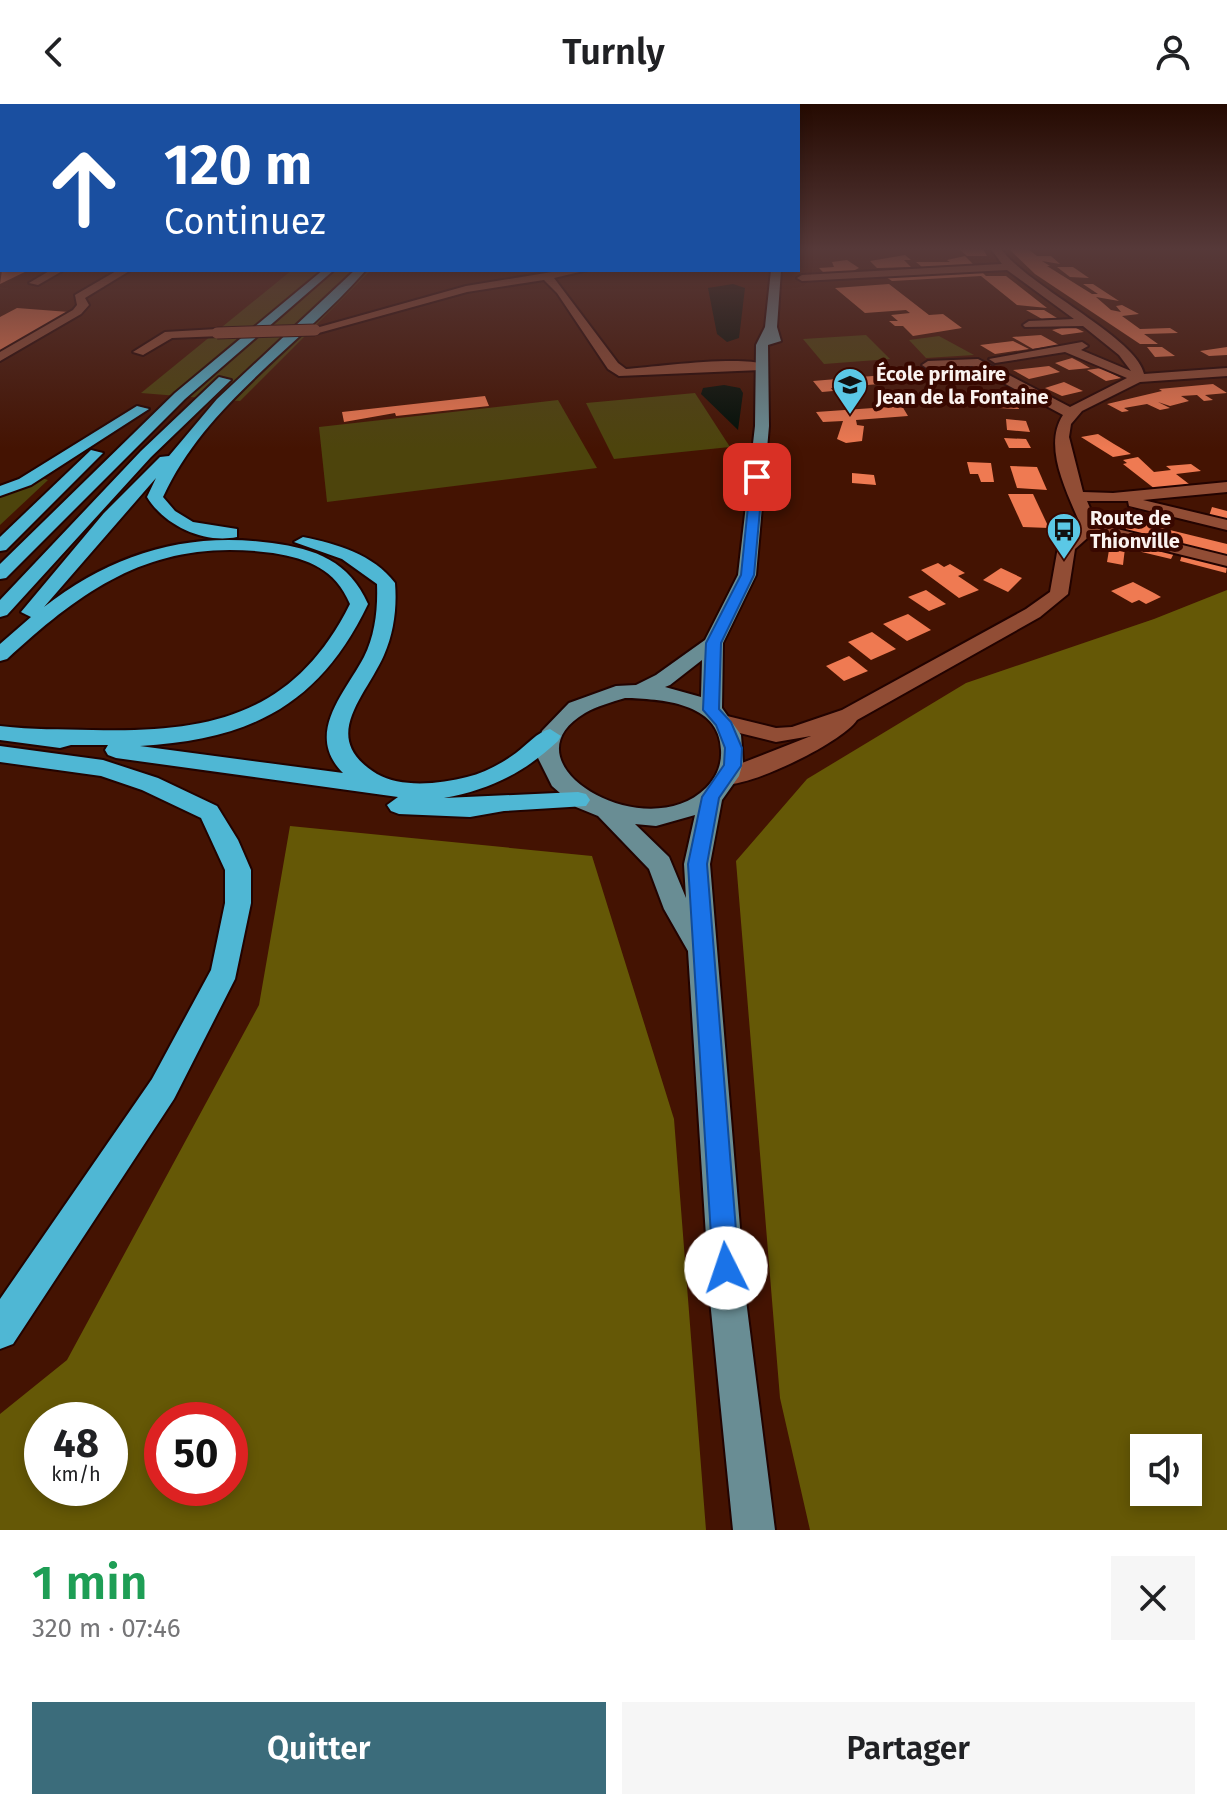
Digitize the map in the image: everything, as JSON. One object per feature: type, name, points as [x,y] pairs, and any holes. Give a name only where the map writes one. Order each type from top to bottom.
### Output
[{"type":"highway","points":[[166,389],[256,316]]},
{"type":"highway","points":[[0,574],[180,396],[275,316]]},
{"type":"highway","points":[[0,611],[146,454],[293,316]]},
{"type":"highway","points":[[0,647],[110,517],[232,392],[313,316]]},
{"type":"highway","points":[[232,392],[170,465],[155,497],[164,514],[184,525],[331,547],[364,561],[386,583],[388,609],[374,655],[346,702],[335,736],[344,761],[382,788]]},
{"type":"highway","points":[[0,491],[25,482],[148,404],[0,546]]},
{"type":"highway","points":[[0,655],[75,590],[113,568],[158,552],[206,543],[262,545],[315,556],[349,578],[359,604],[334,655],[305,686],[264,710],[211,730],[142,738],[75,735],[47,740]]},
{"type":"highway","points":[[0,733],[424,792],[462,789],[488,781],[526,759],[550,736]]},
{"type":"highway","points":[[0,754],[103,768],[150,784],[209,812],[226,840],[238,870],[238,903],[225,971],[163,1089],[0,1331]]},
{"type":"highway","points":[[103,768],[119,767],[427,808],[578,800]]},
{"type":"main road","points":[[762,426],[772,404],[775,336],[771,327],[772,316]]},
{"type":"main road","points":[[639,691],[663,680],[713,643],[747,575],[762,426],[760,368],[763,338],[771,327]]},
{"type":"main road","points":[[760,368],[774,377]]},
{"type":"main road","points":[[713,643],[717,716],[733,748],[697,864],[728,1300],[754,1530]]},
{"type":"main road","points":[[717,716],[661,692],[639,691],[597,697],[575,707],[557,723],[550,736],[547,758],[554,776],[578,800],[608,813],[669,816],[719,787]]},
{"type":"main road","points":[[608,813],[660,864],[677,909],[702,951]]},
{"type":"street","points":[[0,357],[71,316]]},
{"type":"street","points":[[139,352],[169,335],[315,330],[368,316]]},
{"type":"street","points":[[578,316],[616,370],[624,373],[727,365],[760,368]]},
{"type":"street","points":[[1076,316],[1130,358],[1138,370],[1137,378]]},
{"type":"street","points":[[1029,325],[1085,322]]},
{"type":"street","points":[[995,359],[1112,341]]},
{"type":"street","points":[[1066,348],[1137,378]]},
{"type":"street","points":[[928,365],[974,362],[1070,413]]},
{"type":"street","points":[[1090,527],[1062,446],[1061,427],[1070,413],[1137,378],[1227,372]]},
{"type":"street","points":[[1077,496],[1113,498],[1222,489]]},
{"type":"street","points":[[1113,498],[1227,525]]},
{"type":"street","points":[[1090,527],[1227,561]]},
{"type":"street","points":[[717,716],[776,735],[793,734],[850,715],[1054,599],[1063,586],[1067,547],[1090,527]]},
{"type":"street","points":[[719,787],[790,752],[817,745],[836,733],[850,715]]},
{"type":"shaded area","points":[[236,316],[325,316],[240,401],[141,393]]},
{"type":"shaded area","points":[[713,316],[742,316],[739,338],[727,342],[717,334]]},
{"type":"shaded area","points":[[866,335],[890,359],[824,364],[803,339]]},
{"type":"shaded area","points":[[939,336],[974,355],[926,358],[909,340]]},
{"type":"shaded area","points":[[724,385],[740,388],[743,393],[738,430],[701,394],[703,388]]},
{"type":"shaded area","points":[[695,393],[730,447],[614,459],[586,403]]},
{"type":"shaded area","points":[[558,400],[597,468],[327,502],[319,427]]},
{"type":"shaded area","points":[[42,478],[48,480],[0,525],[0,497]]},
{"type":"shaded area","points":[[1227,590],[1227,1530],[810,1530],[780,1398],[736,861],[807,779],[966,683],[1154,619]]},
{"type":"shaded area","points":[[290,826],[592,856],[674,1119],[706,1530],[0,1530],[0,1414],[67,1360],[259,1005]]},
{"type":"building","points":[[3,316],[63,316],[0,352],[0,317]]},
{"type":"building","points":[[892,316],[945,316],[962,328],[913,336],[903,326],[895,326],[889,321],[898,321]]},
{"type":"building","points":[[1036,316],[1057,318],[1042,319]]},
{"type":"building","points":[[1097,316],[1126,316],[1122,316],[1140,329],[1170,328],[1178,333],[1144,334],[1158,344],[1140,344]]},
{"type":"building","points":[[1066,327],[1084,332],[1062,335],[1052,330]]},
{"type":"building","points":[[1041,335],[1059,345],[1033,349],[1012,337]]},
{"type":"building","points":[[1013,341],[1029,349],[995,354],[980,345]]},
{"type":"building","points":[[1147,347],[1162,347],[1175,356],[1155,357]]},
{"type":"building","points":[[1227,347],[1227,355],[1209,356],[1200,351]]},
{"type":"building","points":[[1072,358],[1090,368],[1069,370],[1055,363]]},
{"type":"building","points":[[959,363],[976,367],[967,376],[950,373]]},
{"type":"building","points":[[1049,366],[1060,372],[1029,379],[1013,370]]},
{"type":"building","points":[[1101,368],[1121,378],[1106,381],[1087,370]]},
{"type":"building","points":[[920,372],[928,380],[831,388],[833,391],[822,392],[813,381]]},
{"type":"building","points":[[1064,382],[1083,391],[1062,396],[1045,388]]},
{"type":"building","points":[[1213,384],[1227,393],[1205,395],[1213,400],[1204,401],[1197,395],[1181,396],[1189,401],[1170,406],[1158,402],[1170,408],[1160,410],[1147,404],[1124,408],[1129,411],[1122,412],[1107,404],[1162,391],[1159,389]]},
{"type":"building","points":[[993,393],[1014,395],[1019,409],[998,408]]},
{"type":"building","points":[[485,396],[489,406],[396,416],[395,413],[344,422],[342,412]]},
{"type":"building","points":[[902,406],[908,416],[856,420],[857,425],[864,426],[862,441],[846,443],[837,439],[843,421],[823,422],[816,412]]},
{"type":"building","points":[[1006,419],[1026,421],[1030,432],[1007,430]]},
{"type":"building","points":[[1098,434],[1131,454],[1113,457],[1081,437]]},
{"type":"building","points":[[1004,438],[1026,439],[1031,448],[1009,448]]},
{"type":"building","points":[[1138,457],[1154,472],[1171,470],[1166,466],[1191,464],[1201,471],[1176,474],[1189,484],[1155,489],[1123,464],[1127,463],[1123,460]]},
{"type":"building","points":[[967,462],[991,463],[994,482],[981,482],[978,474],[970,474]]},
{"type":"building","points":[[1010,466],[1037,467],[1047,490],[1017,488]]},
{"type":"building","points":[[852,473],[874,475],[876,485],[852,483]]},
{"type":"building","points":[[1008,494],[1033,494],[1049,528],[1023,527]]},
{"type":"building","points":[[1212,507],[1227,511],[1227,521],[1209,516]]},
{"type":"building","points":[[1129,520],[1227,544],[1227,555],[1125,530]]},
{"type":"building","points":[[1115,538],[1174,553],[1171,559],[1125,548],[1123,565],[1107,562],[1110,544]]},
{"type":"building","points":[[1182,555],[1227,566],[1226,573],[1180,561]]},
{"type":"building","points":[[938,563],[944,567],[950,564],[965,573],[958,576],[979,590],[959,598],[921,570]]},
{"type":"building","points":[[1001,568],[1022,578],[1008,592],[983,580]]},
{"type":"building","points":[[1133,582],[1161,597],[1146,604],[1139,600],[1132,603],[1111,591]]},
{"type":"building","points":[[926,590],[946,604],[929,611],[908,597]]},
{"type":"building","points":[[908,614],[931,630],[907,641],[883,624]]},
{"type":"building","points":[[872,632],[896,649],[871,660],[848,642]]},
{"type":"building","points":[[849,656],[868,671],[844,681],[826,666]]},
{"type":"place","name":"École primaire Jean de la Fontaine","points":[[850,416]]},
{"type":"place","name":"Route de Thionville","points":[[1064,561]]},
{"type":"route","points":[[726,1268],[697,864],[711,797],[721,787],[732,766],[733,748],[723,722],[711,710],[713,643],[747,575],[757,477]]}]
